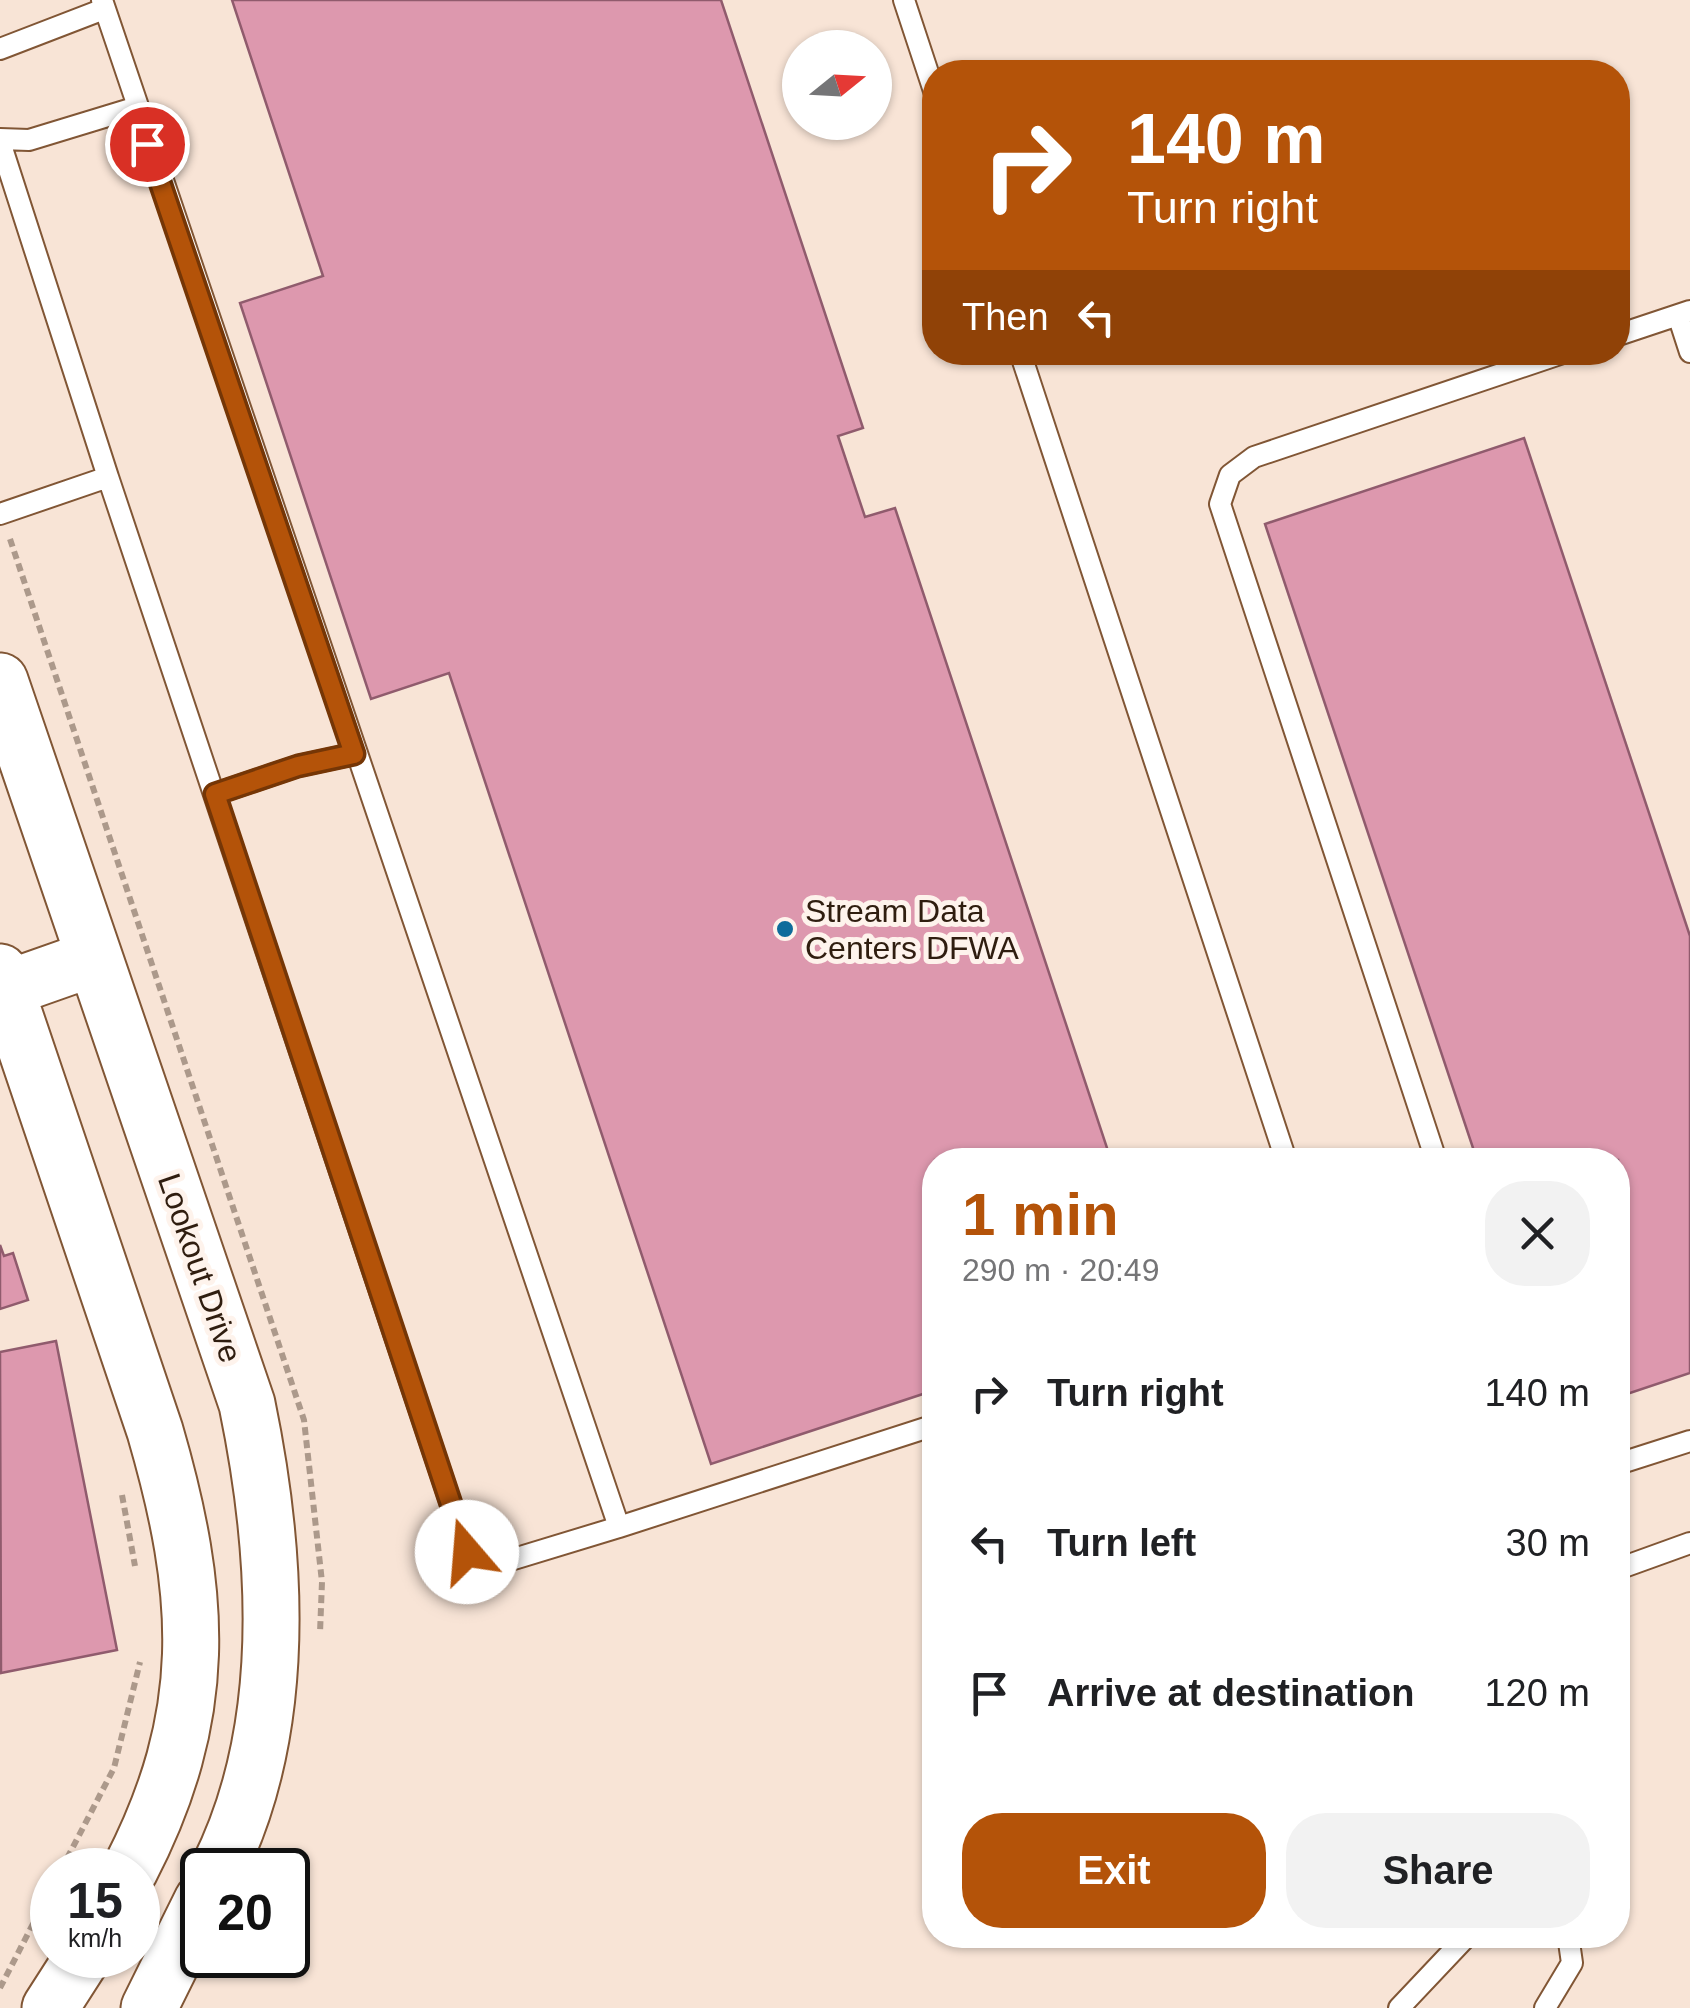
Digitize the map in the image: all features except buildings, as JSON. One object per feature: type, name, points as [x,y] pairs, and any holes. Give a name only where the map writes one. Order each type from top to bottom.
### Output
[{"type":"main road","name":"Lookout Drive","points":[[0,682],[247,1404],[261,1470],[268,1538],[266,1689],[258,1758],[229,1848]]},
{"type":"main road","points":[[94,958],[3,980],[172,1488],[191,1626],[188,1708],[164,1801],[141,1848]]},
{"type":"main road","points":[[149,2008],[180,1945]]},
{"type":"main road","points":[[50,2008],[69,1978]]},
{"type":"lane","points":[[904,0],[924,60]]},
{"type":"lane","points":[[0,50],[103,4],[134,108],[619,1526]]},
{"type":"lane","points":[[134,108],[29,140],[0,140],[108,478],[467,1552],[494,1565],[922,1429]]},
{"type":"lane","points":[[1630,331],[1684,313],[1690,352]]},
{"type":"lane","points":[[1024,365],[1282,1148]]},
{"type":"lane","points":[[1432,1148],[1220,504],[1230,474],[1254,456],[1527,365]]},
{"type":"lane","points":[[0,514],[108,478]]},
{"type":"lane","points":[[215,794],[298,766],[354,754]]},
{"type":"lane","points":[[1630,1460],[1690,1441]]},
{"type":"lane","points":[[1630,1565],[1690,1543]]},
{"type":"lane","points":[[1400,2008],[1456,1948]]},
{"type":"lane","points":[[1544,2008],[1572,1963],[1570,1948]]},
{"type":"path","points":[[15,556],[282,1348],[304,1420],[314,1483]]},
{"type":"path","points":[[121,1487],[137,1573]]},
{"type":"path","points":[[72,1848],[114,1768],[144,1645]]},
{"type":"path","points":[[0,1988],[30,1930]]},
{"type":"place","name":"Stream Data Centers DFWA","points":[[785,929]]},
{"type":"route","points":[[147,144],[354,754],[298,766],[215,794],[467,1552]]}]
